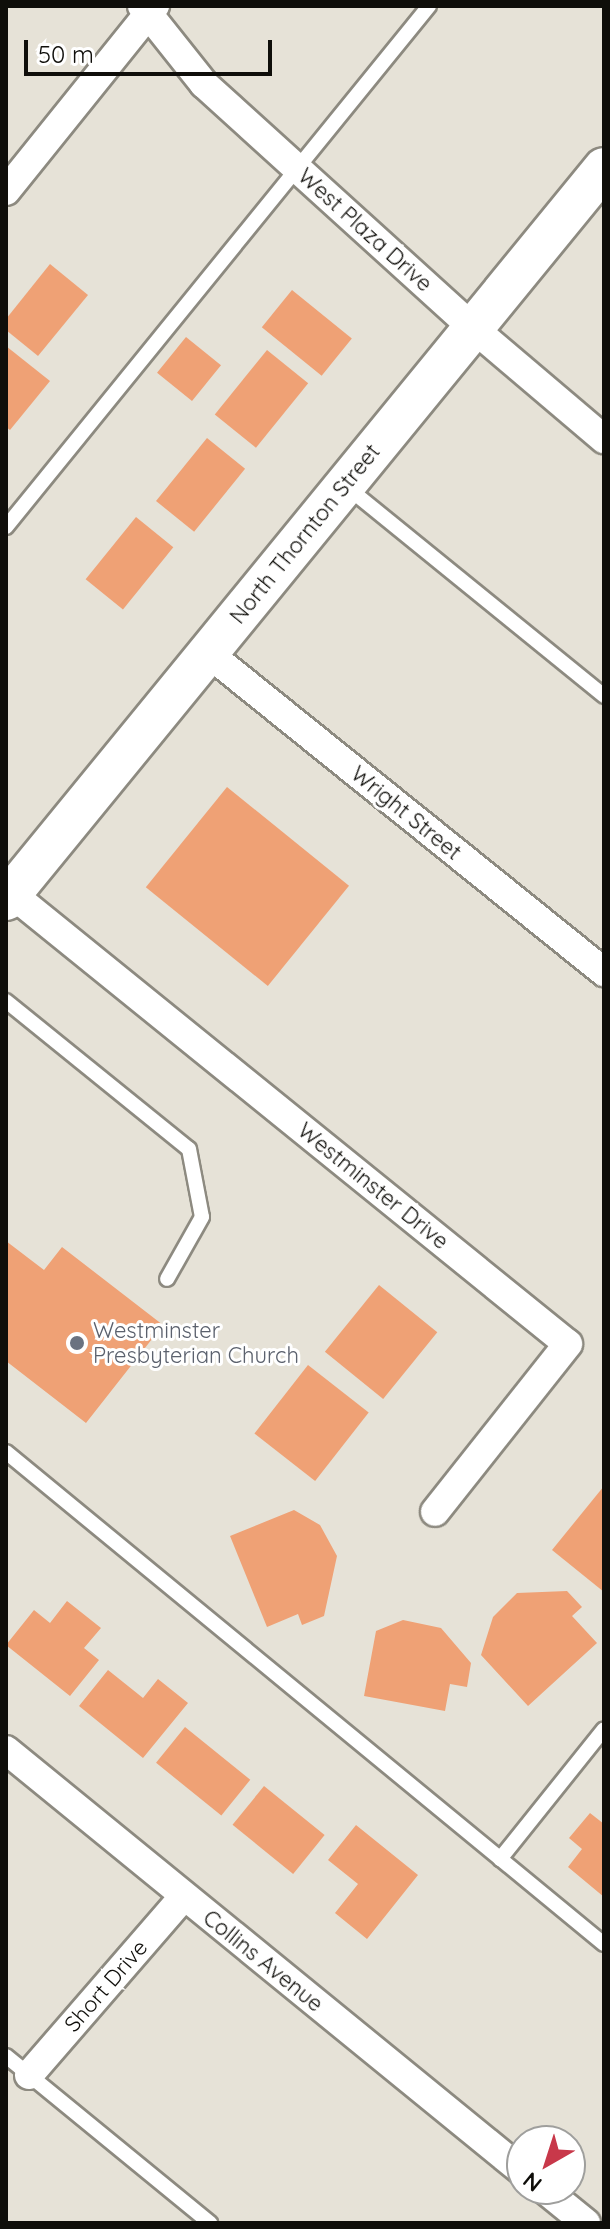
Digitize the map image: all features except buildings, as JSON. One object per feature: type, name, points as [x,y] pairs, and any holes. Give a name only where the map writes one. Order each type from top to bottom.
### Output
[{"type":"street","name":"West Plaza Drive","points":[[148,9],[204,84],[473,328],[604,439]]},
{"type":"street","points":[[6,191],[148,9]]},
{"type":"street","name":"North Thornton Street","points":[[12,883],[208,653],[604,168]]},
{"type":"street","name":"Wright Street","points":[[208,653],[604,972]]},
{"type":"street","name":"Westminster Drive","points":[[12,883],[568,1344],[435,1512]]},
{"type":"street","name":"Collins Avenue","points":[[6,1750],[506,2158]]},
{"type":"street","name":"Short Drive","points":[[29,2075],[183,1897]]},
{"type":"street","points":[[564,2205],[586,2223]]},
{"type":"lane","points":[[6,527],[429,6]]},
{"type":"lane","points":[[345,485],[604,696]]},
{"type":"lane","points":[[6,1001],[189,1149],[202,1217],[167,1279]]},
{"type":"lane","points":[[6,1452],[604,1944]]},
{"type":"lane","points":[[500,1859],[604,1729]]},
{"type":"lane","points":[[6,2056],[210,2223]]},
{"type":"place","name":"Westminster Presbyterian Church","points":[[77,1343]]}]
